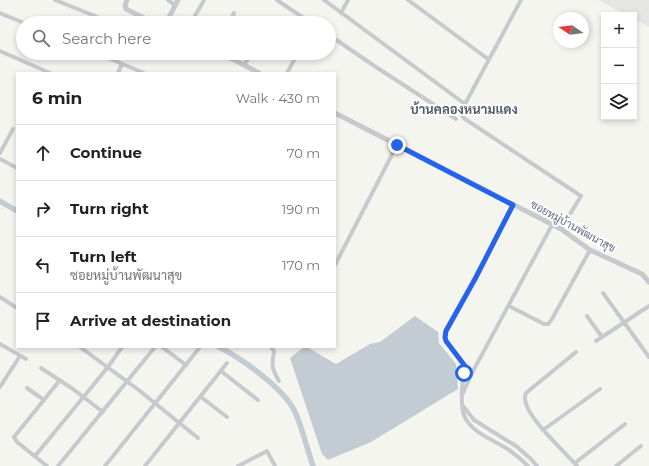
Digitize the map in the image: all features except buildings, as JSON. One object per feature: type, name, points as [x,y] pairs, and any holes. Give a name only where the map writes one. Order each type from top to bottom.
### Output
[{"type":"street","points":[[54,0],[95,16]]},
{"type":"street","points":[[127,0],[125,5],[126,9],[140,16]]},
{"type":"street","points":[[168,0],[177,2],[170,16]]},
{"type":"street","points":[[195,16],[204,0]]},
{"type":"street","points":[[277,0],[301,16]]},
{"type":"street","points":[[324,0],[465,104]]},
{"type":"street","points":[[341,13],[348,0]]},
{"type":"street","points":[[408,0],[488,59]]},
{"type":"street","points":[[521,0],[461,111],[462,117],[581,196],[561,229]]},
{"type":"street","points":[[0,13],[16,20]]},
{"type":"street","points":[[336,40],[456,119]]},
{"type":"street","points":[[0,51],[16,58]]},
{"type":"street","points":[[20,60],[48,72]]},
{"type":"street","points":[[113,60],[142,72]]},
{"type":"street","points":[[235,60],[258,72]]},
{"type":"street","points":[[245,65],[248,60]]},
{"type":"street","points":[[288,72],[294,60]]},
{"type":"street","points":[[118,72],[122,64]]},
{"type":"street","name":"ซอยหมู่บ้านพัฒนาสุข","points":[[336,114],[561,229],[590,250],[642,274],[649,282]]},
{"type":"street","points":[[0,153],[13,129]]},
{"type":"street","points":[[336,263],[397,145]]},
{"type":"street","points":[[0,159],[16,167]]},
{"type":"street","points":[[472,371],[465,366],[446,341],[446,331],[513,205]]},
{"type":"street","points":[[462,395],[472,371],[509,306],[552,225]]},
{"type":"street","points":[[509,306],[544,324],[548,324],[590,250]]},
{"type":"street","points":[[603,293],[649,357]]},
{"type":"street","points":[[0,297],[16,307]]},
{"type":"street","points":[[596,341],[649,306]]},
{"type":"street","points":[[588,316],[602,337]]},
{"type":"street","points":[[1,346],[26,359]]},
{"type":"street","points":[[81,348],[127,381],[198,438]]},
{"type":"street","points":[[35,456],[108,367],[121,348]]},
{"type":"street","points":[[58,466],[154,348]]},
{"type":"street","points":[[163,348],[186,365]]},
{"type":"street","points":[[104,466],[199,348]]},
{"type":"street","points":[[272,348],[274,351],[272,365],[279,381]]},
{"type":"street","points":[[576,352],[526,393],[524,399],[530,412],[543,430],[576,465],[625,424]]},
{"type":"street","points":[[0,387],[20,356]]},
{"type":"street","points":[[145,466],[227,363]]},
{"type":"street","points":[[465,366],[462,388],[465,418],[473,428],[509,450],[528,466]]},
{"type":"street","points":[[41,368],[60,380],[103,412]]},
{"type":"street","points":[[221,371],[258,400]]},
{"type":"street","points":[[47,466],[14,438],[60,380]]},
{"type":"street","points":[[27,388],[44,400]]},
{"type":"street","points":[[543,430],[600,389]]},
{"type":"street","points":[[201,396],[227,417]]},
{"type":"street","points":[[463,406],[474,420],[516,446],[537,466]]},
{"type":"street","points":[[616,466],[641,446]]},
{"type":"street","points":[[238,466],[267,451],[275,466]]},
{"type":"shaded area","points":[[598,0],[649,0],[649,27],[637,21],[637,12],[620,12]]},
{"type":"shaded area","points":[[415,316],[438,332],[439,343],[456,364],[458,389],[371,442],[328,460],[322,454],[290,358],[303,348],[309,348],[336,364],[370,344],[380,342]]},
{"type":"waterway","points":[[0,201],[16,210]]},
{"type":"waterway","points":[[221,348],[261,374],[289,401],[300,423],[313,466]]},
{"type":"district","name":"บ้านคลองหนามแดง","points":[[464,109]]},
{"type":"route","points":[[397,145],[513,205],[445,334],[446,341],[465,366],[464,373]]}]
